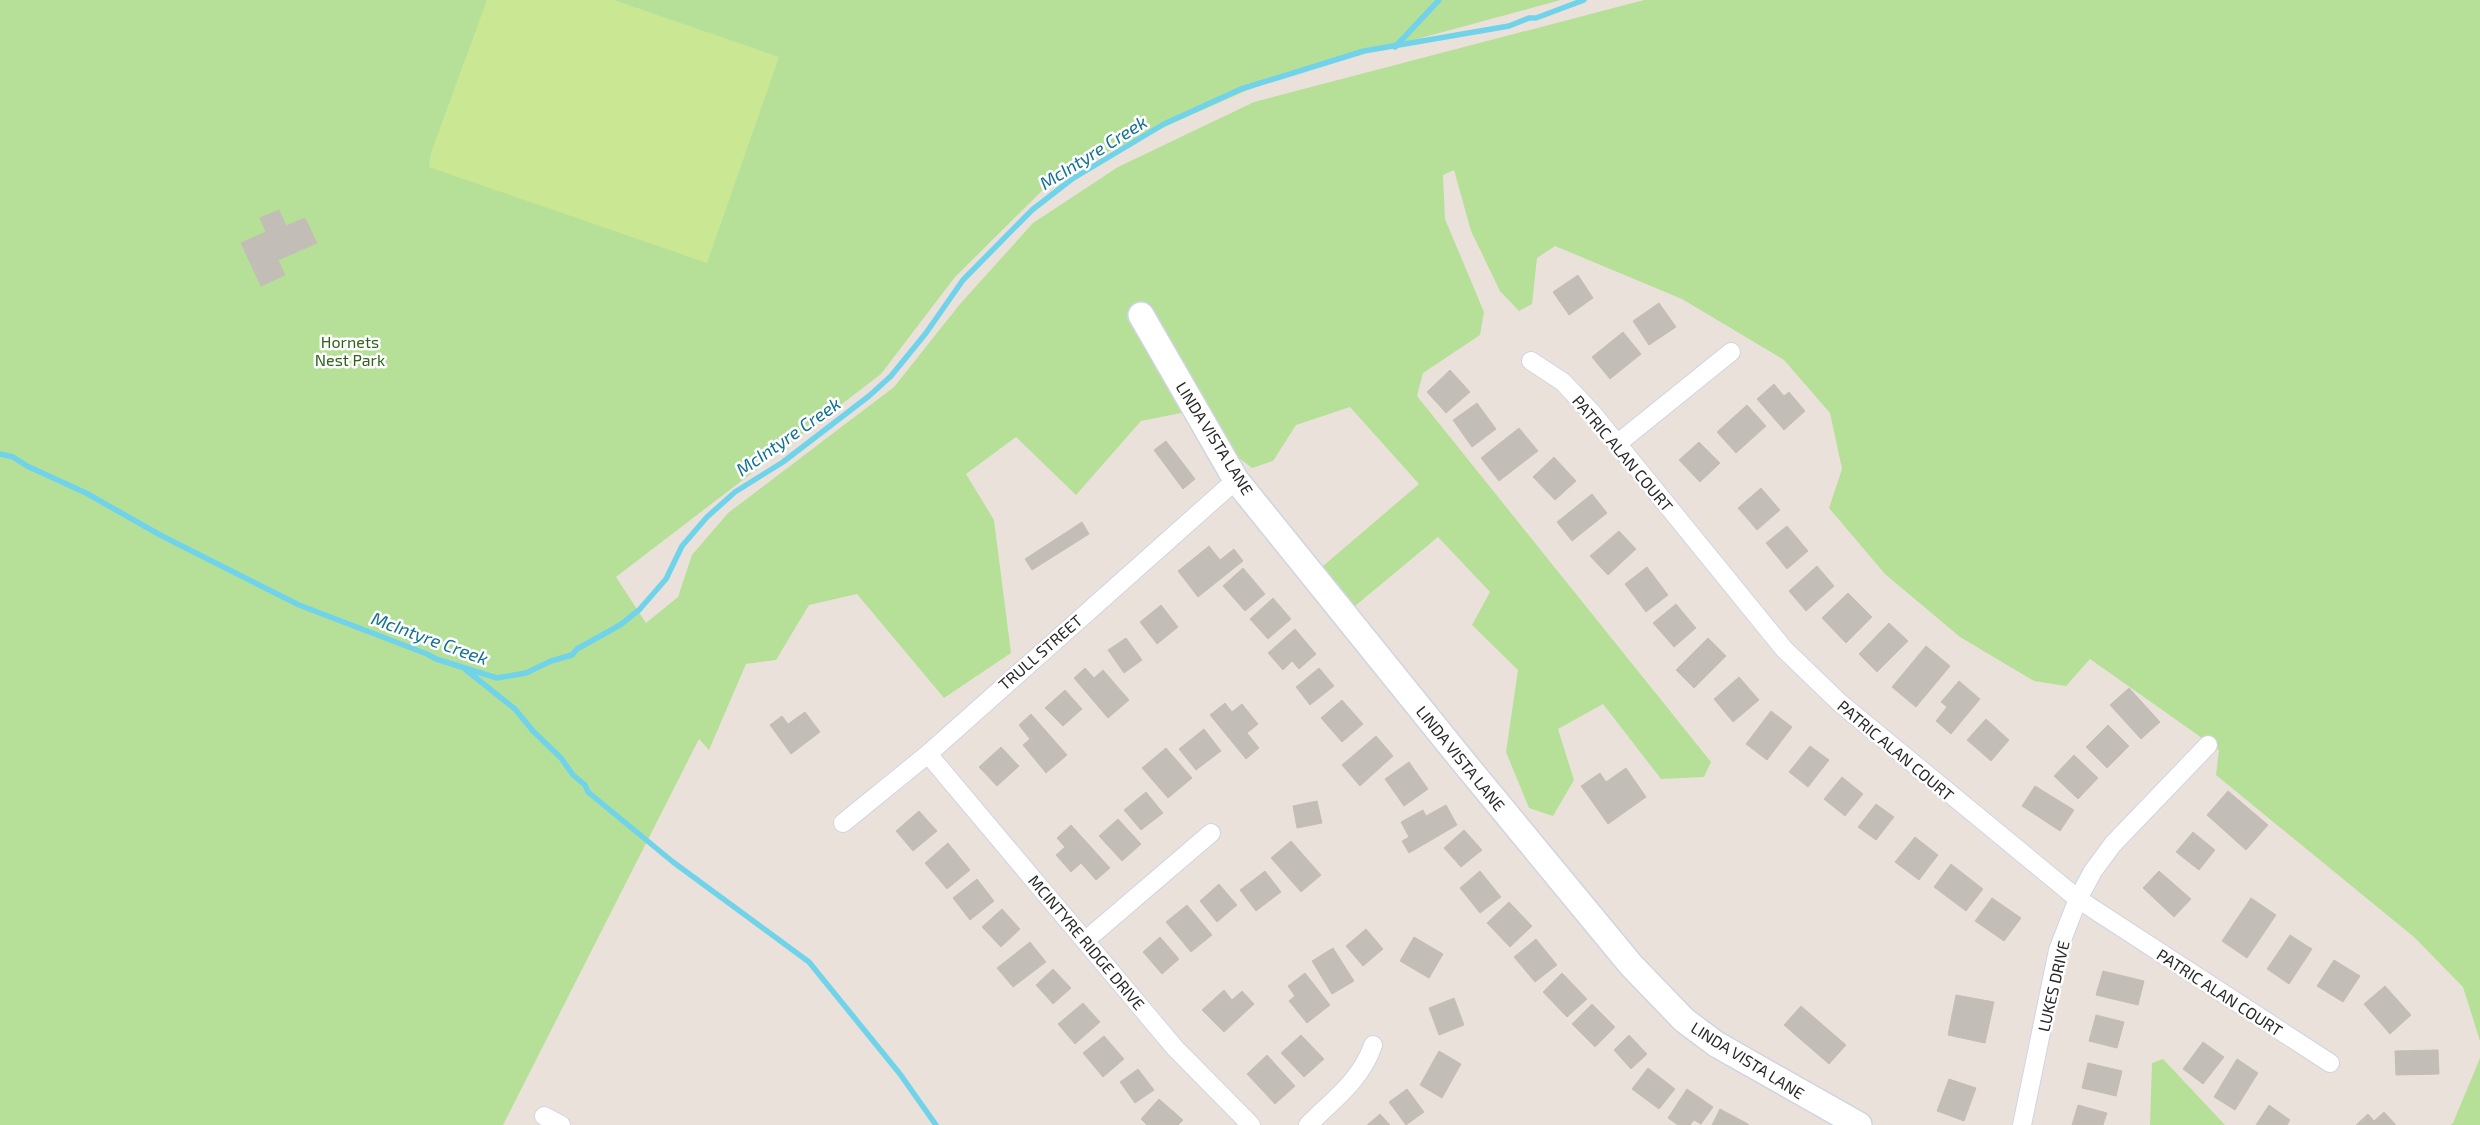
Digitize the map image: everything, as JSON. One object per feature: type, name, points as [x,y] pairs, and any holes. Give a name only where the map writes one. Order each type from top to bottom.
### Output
[{"type":"street","name":"LINDA VISTA LANE","points":[[1141,315],[1236,480],[1466,765],[1662,1000],[1684,1020],[1716,1044],[1859,1125]]},
{"type":"street","points":[[1617,444],[1731,352]]},
{"type":"street","name":"PATRIC ALAN COURT","points":[[1531,361],[1563,382],[1593,414],[1772,634],[1810,675],[1868,728],[2078,899],[2330,1063]]},
{"type":"street","name":"TRULL STREET","points":[[843,823],[928,754],[1236,480]]},
{"type":"street","name":"LUKES DRIVE","points":[[2022,1125],[2058,950],[2078,899],[2093,871],[2113,844],[2208,745]]},
{"type":"street","name":"MCINTYRE RIDGE DRIVE","points":[[928,754],[1175,1048],[1251,1125]]},
{"type":"street","points":[[1086,940],[1211,833]]},
{"type":"street","points":[[1308,1125],[1359,1076],[1368,1062],[1373,1045]]},
{"type":"street","points":[[544,1116],[560,1125]]},
{"type":"green space","name":"Hornets Nest Park","points":[[0,0],[1561,0],[1277,77],[1060,173],[955,277],[881,374],[616,577],[646,623],[678,597],[692,555],[728,513],[894,387],[960,304],[1033,223],[1118,167],[1254,102],[1644,0],[2480,0],[2480,1041],[2463,987],[2414,937],[2216,775],[2219,750],[2090,659],[2066,686],[2034,681],[1960,637],[1885,574],[1829,508],[1842,469],[1830,413],[1784,360],[1682,299],[1555,246],[1537,258],[1532,304],[1519,311],[1500,291],[1471,231],[1454,170],[1443,175],[1445,219],[1484,312],[1480,335],[1423,373],[1417,396],[1711,762],[1704,777],[1661,779],[1603,704],[1558,729],[1574,780],[1553,816],[1529,808],[1506,752],[1518,670],[1472,625],[1490,592],[1438,537],[1355,606],[1323,566],[1419,484],[1350,407],[1296,425],[1273,461],[1252,468],[1181,413],[1141,421],[1076,495],[1016,437],[966,474],[994,520],[1011,653],[944,698],[857,594],[809,605],[776,660],[746,664],[709,750],[699,739],[503,1125],[0,1125]]},
{"type":"green space","points":[[487,0],[614,0],[779,57],[707,263],[429,167],[431,153]]},
{"type":"green space","points":[[2480,1058],[2480,1125],[2450,1125],[2453,1123]]},
{"type":"green space","points":[[2163,1059],[2225,1125],[2150,1125],[2152,1063]]},
{"type":"building","points":[[279,210],[286,226],[305,218],[317,243],[278,260],[285,275],[261,286],[241,243],[266,232],[260,218]]},
{"type":"building","points":[[1578,275],[1593,298],[1569,315],[1553,292]]},
{"type":"building","points":[[1659,303],[1676,327],[1649,345],[1633,321]]},
{"type":"building","points":[[1623,332],[1641,354],[1610,379],[1592,357]]},
{"type":"building","points":[[1450,370],[1470,392],[1446,413],[1427,392]]},
{"type":"building","points":[[1774,384],[1784,396],[1789,392],[1805,411],[1784,430],[1757,399]]},
{"type":"building","points":[[1477,403],[1496,429],[1472,447],[1453,420]]},
{"type":"building","points":[[1747,405],[1766,426],[1736,453],[1717,432]]},
{"type":"building","points":[[1519,428],[1538,451],[1499,481],[1481,458]]},
{"type":"building","points":[[1166,441],[1195,479],[1183,489],[1154,450]]},
{"type":"building","points":[[1699,442],[1720,463],[1700,482],[1679,460]]},
{"type":"building","points":[[1554,457],[1576,481],[1555,500],[1533,477]]},
{"type":"building","points":[[1761,488],[1780,510],[1757,530],[1738,508]]},
{"type":"building","points":[[1592,494],[1607,513],[1572,541],[1557,522]]},
{"type":"building","points":[[1082,522],[1089,534],[1032,570],[1025,559]]},
{"type":"building","points":[[1787,526],[1808,551],[1787,569],[1766,543]]},
{"type":"building","points":[[1619,531],[1636,549],[1608,575],[1590,556]]},
{"type":"building","points":[[1209,546],[1220,560],[1234,549],[1243,561],[1198,597],[1178,571]]},
{"type":"building","points":[[1817,566],[1834,586],[1806,611],[1789,591]]},
{"type":"building","points":[[1647,567],[1668,595],[1646,612],[1625,584]]},
{"type":"building","points":[[1243,568],[1265,594],[1245,611],[1223,586]]},
{"type":"building","points":[[1848,593],[1872,617],[1846,643],[1822,618]]},
{"type":"building","points":[[1273,598],[1291,619],[1268,639],[1250,619]]},
{"type":"building","points":[[1676,604],[1696,628],[1674,647],[1653,623]]},
{"type":"building","points":[[1161,605],[1178,627],[1157,644],[1140,622]]},
{"type":"building","points":[[1889,623],[1908,641],[1877,672],[1859,654]]},
{"type":"building","points":[[1295,629],[1316,654],[1299,669],[1292,661],[1283,670],[1268,653]]},
{"type":"building","points":[[1126,638],[1142,660],[1124,673],[1108,650]]},
{"type":"building","points":[[1708,638],[1726,656],[1694,688],[1676,670]]},
{"type":"building","points":[[1926,646],[1950,666],[1916,707],[1892,687]]},
{"type":"building","points":[[1085,668],[1094,678],[1103,670],[1129,700],[1108,718],[1074,678]]},
{"type":"building","points":[[1319,668],[1334,686],[1310,705],[1296,687]]},
{"type":"building","points":[[1739,677],[1759,700],[1733,722],[1714,699]]},
{"type":"building","points":[[1959,681],[1980,699],[1951,734],[1936,721],[1947,707],[1941,702]]},
{"type":"building","points":[[2129,688],[2160,722],[2141,739],[2110,705]]},
{"type":"building","points":[[1065,690],[1082,709],[1063,726],[1045,708]]},
{"type":"building","points":[[1342,700],[1363,724],[1342,742],[1321,718]]},
{"type":"building","points":[[1225,703],[1232,712],[1242,704],[1258,724],[1247,733],[1259,748],[1246,759],[1210,715]]},
{"type":"building","points":[[1771,711],[1792,727],[1767,760],[1746,744]]},
{"type":"building","points":[[805,712],[820,732],[791,754],[770,725],[782,716],[788,724]]},
{"type":"building","points":[[1031,714],[1067,755],[1046,773],[1023,745],[1030,739],[1019,725]]},
{"type":"building","points":[[1986,719],[2009,740],[1991,761],[1967,740]]},
{"type":"building","points":[[2108,725],[2129,746],[2107,768],[2086,747]]},
{"type":"building","points":[[1204,729],[1221,751],[1196,770],[1179,749]]},
{"type":"building","points":[[1376,736],[1393,756],[1360,786],[1342,765]]},
{"type":"building","points":[[1810,746],[1829,760],[1808,787],[1789,772]]},
{"type":"building","points":[[1001,747],[1019,766],[997,786],[979,767]]},
{"type":"building","points":[[1166,748],[1192,778],[1168,798],[1142,768]]},
{"type":"building","points":[[2074,755],[2098,778],[2078,799],[2054,776]]},
{"type":"building","points":[[1409,762],[1428,789],[1404,806],[1385,779]]},
{"type":"building","points":[[1626,768],[1646,797],[1608,824],[1581,786],[1600,773],[1606,782]]},
{"type":"building","points":[[1842,777],[1863,794],[1845,816],[1824,799]]},
{"type":"building","points":[[2035,786],[2074,810],[2060,831],[2022,806]]},
{"type":"building","points":[[2228,791],[2268,825],[2246,850],[2207,815]]},
{"type":"building","points":[[1146,792],[1163,813],[1141,830],[1124,810]]},
{"type":"building","points":[[1317,801],[1322,823],[1297,828],[1293,806]]},
{"type":"building","points":[[1876,804],[1894,817],[1876,840],[1858,827]]},
{"type":"building","points":[[1446,805],[1457,825],[1409,853],[1402,841],[1409,837],[1401,822],[1423,810],[1426,816]]},
{"type":"building","points":[[919,811],[937,831],[913,851],[896,831]]},
{"type":"building","points":[[1118,819],[1141,844],[1122,861],[1099,836]]},
{"type":"building","points":[[1071,825],[1110,868],[1096,880],[1081,863],[1071,872],[1056,855],[1065,847],[1057,838]]},
{"type":"building","points":[[1464,830],[1482,850],[1461,867],[1444,848]]},
{"type":"building","points":[[2193,832],[2215,850],[2199,870],[2176,852]]},
{"type":"building","points":[[1915,837],[1938,855],[1919,880],[1895,862]]},
{"type":"building","points":[[1291,841],[1321,875],[1301,892],[1271,858]]},
{"type":"building","points":[[948,843],[970,870],[947,889],[925,863]]},
{"type":"building","points":[[1951,864],[1983,889],[1966,911],[1934,887]]},
{"type":"building","points":[[1265,871],[1281,892],[1256,911],[1240,890]]},
{"type":"building","points":[[1480,871],[1501,897],[1480,913],[1460,888]]},
{"type":"building","points":[[2159,871],[2191,899],[2174,917],[2143,888]]},
{"type":"building","points":[[977,879],[994,901],[970,920],[953,898]]},
{"type":"building","points":[[1219,884],[1237,905],[1217,922],[1200,901]]},
{"type":"building","points":[[1992,898],[2021,918],[2004,941],[1975,921]]},
{"type":"building","points":[[2251,898],[2276,915],[2247,958],[2222,941]]},
{"type":"building","points":[[1509,902],[1532,926],[1510,947],[1487,923]]},
{"type":"building","points":[[1187,905],[1212,935],[1191,952],[1166,922]]},
{"type":"building","points":[[1002,909],[1020,929],[1001,947],[982,927]]},
{"type":"building","points":[[1366,929],[1383,949],[1363,966],[1346,946]]},
{"type":"building","points":[[2290,935],[2312,949],[2289,984],[2267,969]]},
{"type":"building","points":[[1160,937],[1179,959],[1162,974],[1143,952]]},
{"type":"building","points":[[1414,937],[1443,954],[1429,978],[1400,961]]},
{"type":"building","points":[[1536,939],[1557,965],[1535,982],[1514,957]]},
{"type":"building","points":[[1030,942],[1046,962],[1013,987],[997,968]]},
{"type":"building","points":[[1333,948],[1354,981],[1332,994],[1312,961]]},
{"type":"building","points":[[2334,960],[2360,976],[2343,1002],[2317,986]]},
{"type":"building","points":[[1053,969],[1071,988],[1053,1004],[1036,985]]},
{"type":"building","points":[[2103,971],[2144,981],[2138,1005],[2096,995]]},
{"type":"building","points":[[1305,973],[1330,1005],[1307,1023],[1289,1001],[1295,996],[1288,986]]},
{"type":"building","points":[[1562,973],[1587,999],[1567,1017],[1543,992]]},
{"type":"building","points":[[2385,986],[2411,1015],[2390,1034],[2364,1004]]},
{"type":"building","points":[[1224,990],[1232,1000],[1242,991],[1254,1004],[1224,1032],[1202,1010]]},
{"type":"building","points":[[1956,995],[1994,1002],[1985,1043],[1948,1035]]},
{"type":"building","points":[[1454,998],[1464,1025],[1439,1035],[1429,1008]]},
{"type":"building","points":[[1083,1003],[1100,1022],[1075,1044],[1058,1024]]},
{"type":"building","points":[[1592,1004],[1615,1027],[1595,1047],[1572,1024]]},
{"type":"building","points":[[1801,1006],[1846,1045],[1829,1064],[1784,1025]]},
{"type":"building","points":[[2096,1015],[2124,1022],[2117,1048],[2089,1041]]},
{"type":"building","points":[[1301,1035],[1324,1059],[1304,1077],[1281,1053]]},
{"type":"building","points":[[1629,1035],[1647,1054],[1631,1069],[1614,1050]]},
{"type":"building","points":[[1104,1036],[1124,1059],[1103,1077],[1083,1053]]},
{"type":"building","points":[[2203,1042],[2224,1057],[2203,1084],[2183,1069]]},
{"type":"building","points":[[2438,1050],[2439,1074],[2396,1075],[2395,1051]]},
{"type":"building","points":[[1439,1051],[1461,1064],[1442,1098],[1420,1085]]},
{"type":"building","points":[[1267,1055],[1295,1086],[1275,1104],[1247,1074]]},
{"type":"building","points":[[2237,1059],[2258,1073],[2235,1110],[2214,1097]]},
{"type":"building","points":[[2088,1063],[2122,1071],[2116,1096],[2082,1088]]},
{"type":"building","points":[[1648,1068],[1675,1089],[1659,1109],[1632,1089]]},
{"type":"building","points":[[1138,1069],[1154,1090],[1135,1103],[1120,1082]]},
{"type":"building","points":[[1949,1079],[1976,1088],[1964,1121],[1937,1111]]},
{"type":"building","points":[[1407,1089],[1424,1112],[1406,1125],[1389,1102]]},
{"type":"building","points":[[1687,1089],[1713,1107],[1701,1124],[1694,1120],[1690,1125],[1678,1125],[1668,1118]]},
{"type":"building","points":[[1159,1099],[1183,1120],[1178,1125],[1147,1125],[1141,1119]]},
{"type":"building","points":[[2078,1105],[2107,1113],[2103,1125],[2072,1125]]},
{"type":"building","points":[[2269,1105],[2290,1120],[2287,1125],[2256,1125]]},
{"type":"building","points":[[1720,1109],[1748,1124],[1748,1125],[1712,1125]]},
{"type":"building","points":[[2384,1112],[2396,1125],[2356,1125],[2368,1114],[2374,1121]]},
{"type":"building","points":[[1380,1114],[1390,1125],[1367,1125]]},
{"type":"waterway","points":[[1395,47],[1439,0]]},
{"type":"waterway","name":"McIntyre Creek","points":[[0,454],[13,457],[27,466],[86,493],[162,536],[299,605],[436,659],[497,678],[526,673],[551,661],[572,655],[577,649],[620,625],[639,610],[666,579],[682,546],[707,517],[735,492],[783,462],[869,396],[891,376],[926,333],[963,280],[1032,210],[1072,179],[1164,124],[1241,89],[1364,51],[1509,26],[1584,0]]},
{"type":"waterway","points":[[466,670],[515,709],[533,731],[561,758],[573,775],[585,785],[588,792],[673,862],[809,962],[900,1074],[936,1125]]}]
